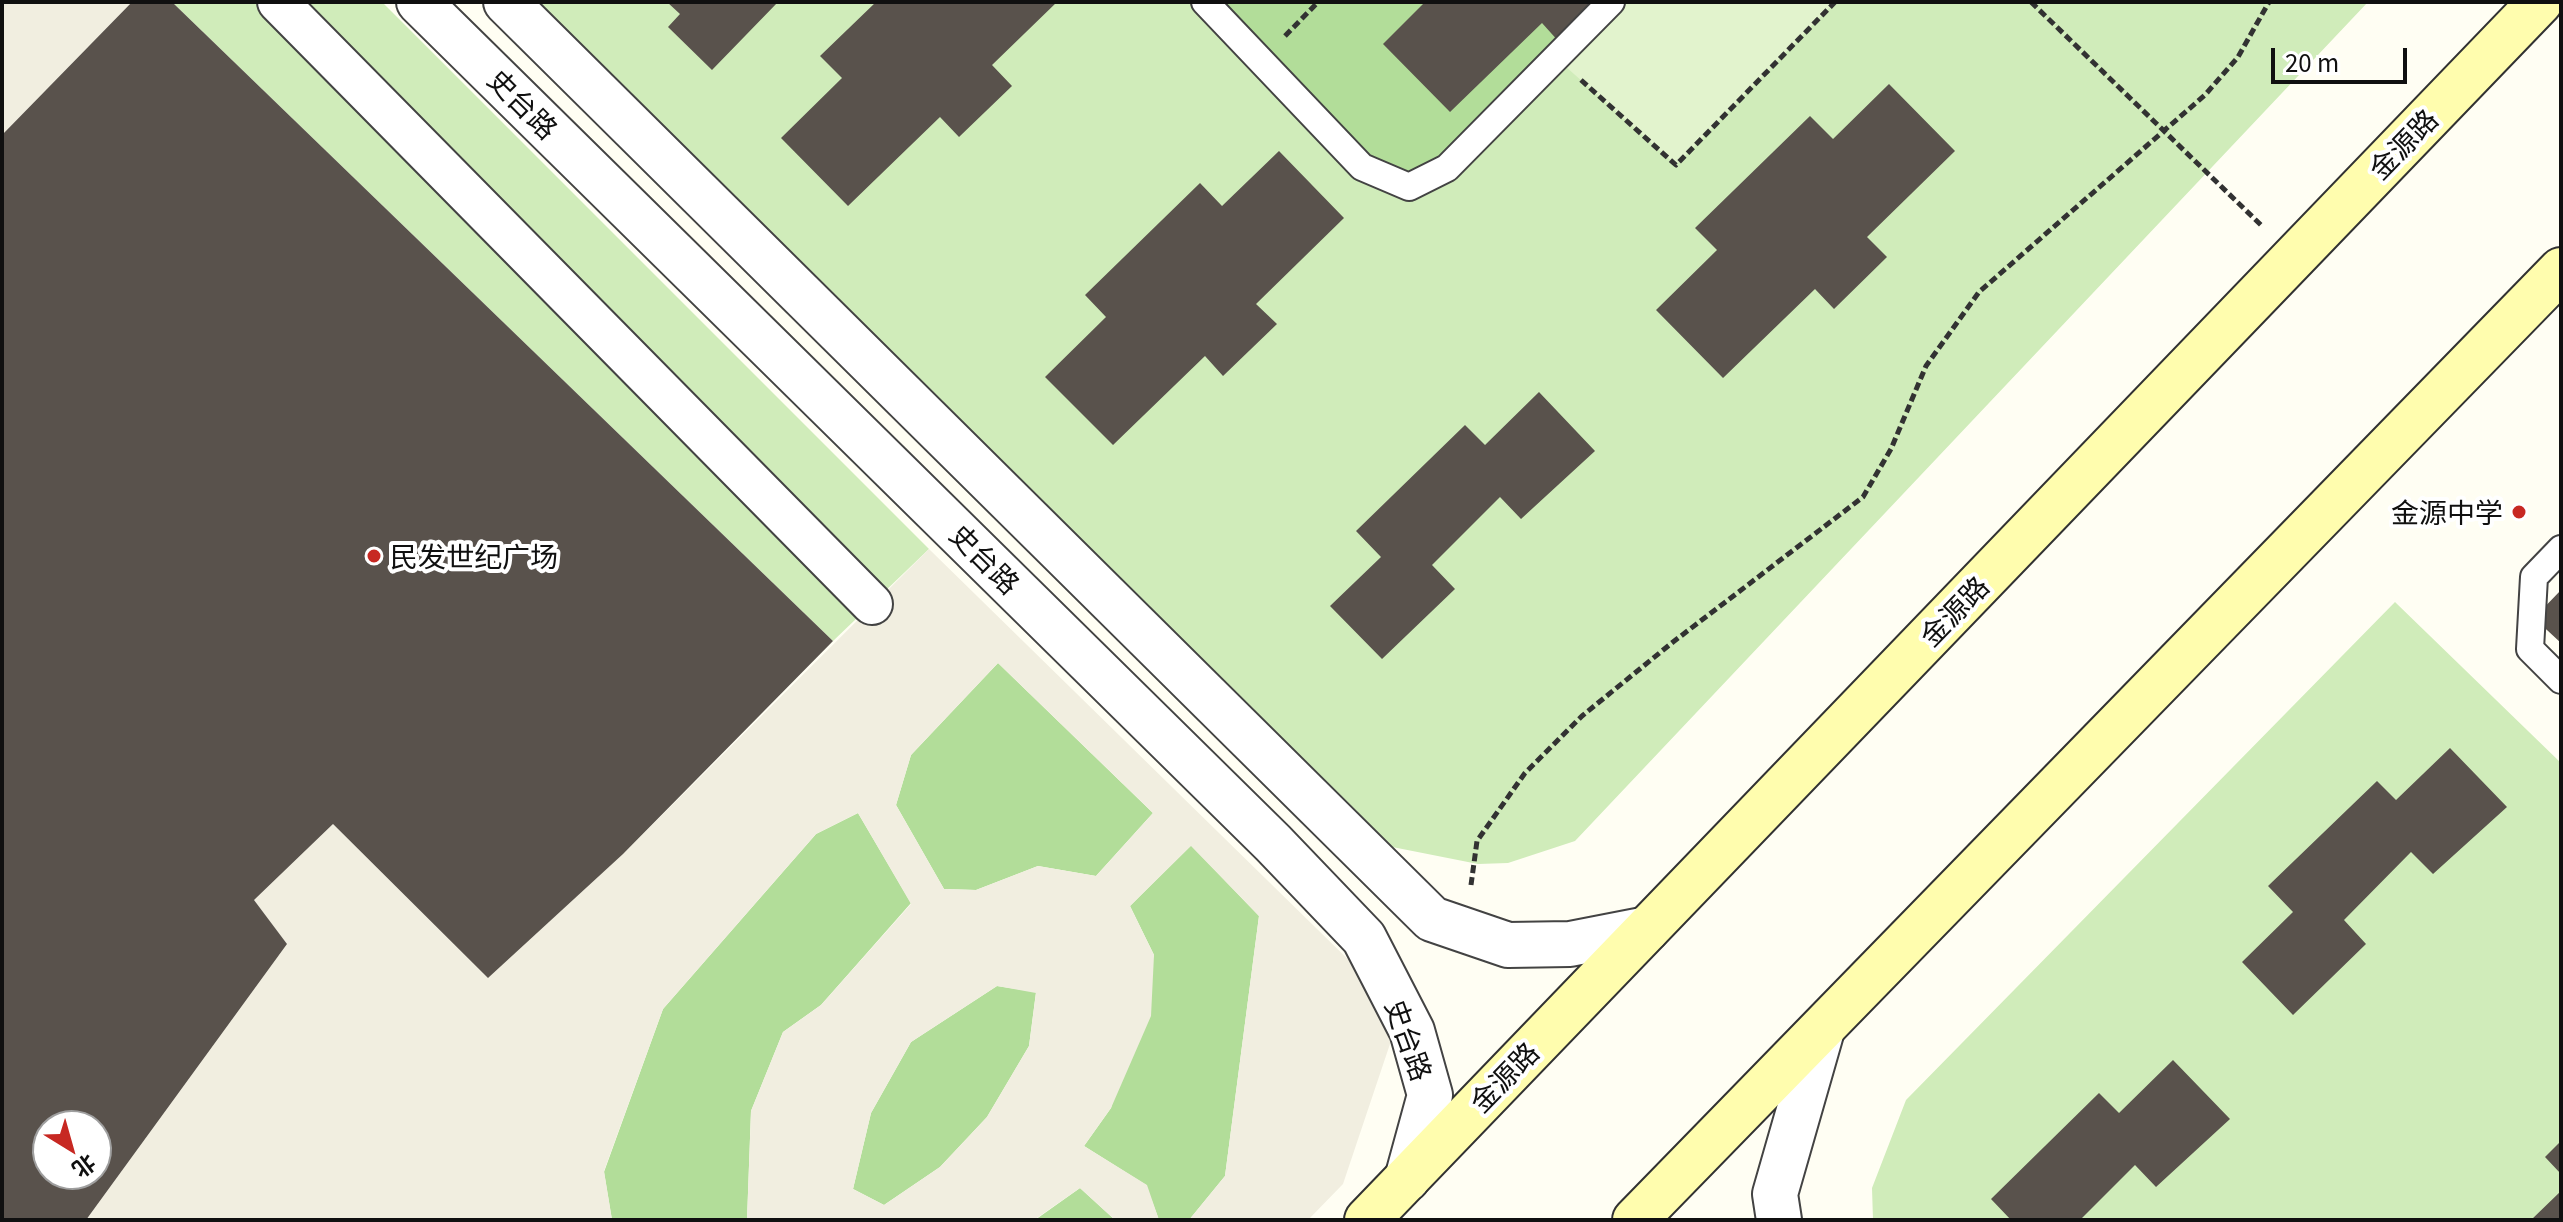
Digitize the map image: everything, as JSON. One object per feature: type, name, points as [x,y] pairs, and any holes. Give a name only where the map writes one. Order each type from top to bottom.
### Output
[{"type":"main road","name":"金源路","points":[[1367,1220],[2540,2]]},
{"type":"main road","points":[[1635,1220],[2561,270]]},
{"type":"street","points":[[278,2],[872,604]]},
{"type":"street","name":"史台路","points":[[419,2],[1273,843],[1364,938],[1412,1031],[1430,1095],[1407,1179]]},
{"type":"street","name":"史台路","points":[[506,2],[1432,919],[1508,945],[1570,944],[1647,929]]},
{"type":"street","points":[[1779,1220],[1775,1194],[1822,1030]]},
{"type":"lane","points":[[1205,2],[1362,167],[1409,187],[1447,168],[1611,2]]},
{"type":"lane","points":[[2561,549],[2534,577],[2530,649],[2561,680]]},
{"type":"path","points":[[1261,61],[1318,2]]},
{"type":"path","points":[[1556,58],[1676,165],[1835,2]]},
{"type":"path","points":[[2031,2],[2294,258]]},
{"type":"path","points":[[1465,930],[1477,841],[1525,773],[1582,716],[1673,642],[1863,497],[1891,449],[1926,366],[1979,292],[2205,95],[2238,57],[2269,2]]},
{"type":"green space","points":[[172,2],[382,2],[929,549],[833,641]]},
{"type":"green space","points":[[506,2],[2368,2],[1575,841],[1508,863],[1478,864],[1347,838]]},
{"type":"green space","points":[[1206,2],[1611,2],[1409,187],[1362,167]]},
{"type":"green space","points":[[1611,2],[1835,2],[1676,165],[1556,58]]},
{"type":"green space","points":[[2395,602],[2561,763],[2561,1220],[1873,1220],[1872,1188],[1906,1100]]},
{"type":"green space","points":[[998,663],[1153,813],[1096,876],[1038,866],[976,890],[944,889],[896,805],[911,755]]},
{"type":"green space","points":[[858,813],[911,903],[821,1005],[783,1032],[751,1111],[747,1220],[612,1220],[604,1172],[663,1009],[816,834]]},
{"type":"green space","points":[[1191,845],[1259,916],[1225,1176],[1189,1220],[1159,1220],[1146,1185],[1084,1146],[1111,1108],[1154,955],[1130,906]]},
{"type":"green space","points":[[997,986],[1036,992],[1029,1046],[987,1117],[940,1167],[884,1205],[853,1189],[871,1113],[911,1042]]},
{"type":"green space","points":[[1080,1188],[1115,1220],[1035,1220]]},
{"type":"shaded area","points":[[2,2],[132,2],[2,135]]},
{"type":"shaded area","points":[[929,549],[1363,974],[1394,1032],[1343,1184],[1308,1220],[1189,1220],[1225,1176],[1259,916],[1191,846],[1130,906],[1154,955],[1151,1016],[1111,1108],[1084,1146],[1147,1185],[1159,1220],[1115,1220],[1080,1188],[1034,1220],[747,1220],[751,1111],[783,1032],[821,1005],[911,904],[858,813],[816,834],[663,1009],[604,1171],[612,1220],[86,1220],[108,1190],[112,1190],[112,1184],[287,944],[254,900],[333,824],[488,978],[628,849]],"holes":[[[998,663],[1153,813],[1096,876],[1038,866],[976,890],[944,889],[896,805],[911,755]],[[997,986],[1036,993],[1029,1046],[987,1117],[940,1167],[884,1205],[853,1189],[871,1113],[911,1042]]]},
{"type":"building","name":"民发世纪广场","points":[[132,2],[172,2],[833,641],[623,854],[488,978],[333,824],[254,900],[287,944],[112,1184],[112,1110],[32,1110],[32,1190],[108,1190],[86,1220],[2,1220],[2,135]]},
{"type":"building","points":[[667,2],[778,2],[712,70],[668,27],[680,14]]},
{"type":"building","points":[[876,2],[1057,2],[992,65],[1012,86],[959,137],[940,117],[848,206],[781,138],[842,78],[820,56]]},
{"type":"building","points":[[1425,2],[1603,2],[1560,43],[1542,23],[1450,112],[1383,44]]},
{"type":"building","points":[[1889,84],[1955,151],[1867,237],[1887,257],[1834,309],[1815,289],[1723,378],[1656,310],[1717,250],[1695,228],[1810,116],[1833,139]]},
{"type":"building","points":[[1279,151],[1344,218],[1256,304],[1277,324],[1223,376],[1205,356],[1113,445],[1045,377],[1106,317],[1085,295],[1200,183],[1222,206]]},
{"type":"building","points":[[1539,392],[1595,451],[1521,519],[1500,497],[1432,565],[1455,589],[1382,659],[1330,606],[1381,557],[1356,531],[1465,425],[1485,445]]},
{"type":"building","points":[[2561,590],[2561,643],[2534,618]]},
{"type":"building","points":[[2450,748],[2507,807],[2433,874],[2411,852],[2344,920],[2366,944],[2293,1015],[2242,962],[2293,912],[2268,886],[2377,781],[2396,800]]},
{"type":"building","points":[[2173,1060],[2230,1119],[2156,1187],[2135,1165],[2080,1220],[2011,1220],[1991,1199],[2099,1093],[2119,1113]]},
{"type":"building","points":[[2561,1141],[2561,1174],[2545,1157]]},
{"type":"building","points":[[2561,1191],[2561,1220],[2531,1220]]},
{"type":"place","name":"金源中学","points":[[2519,512]]},
{"type":"place","name":"民发世纪广场","points":[[374,556]]}]
